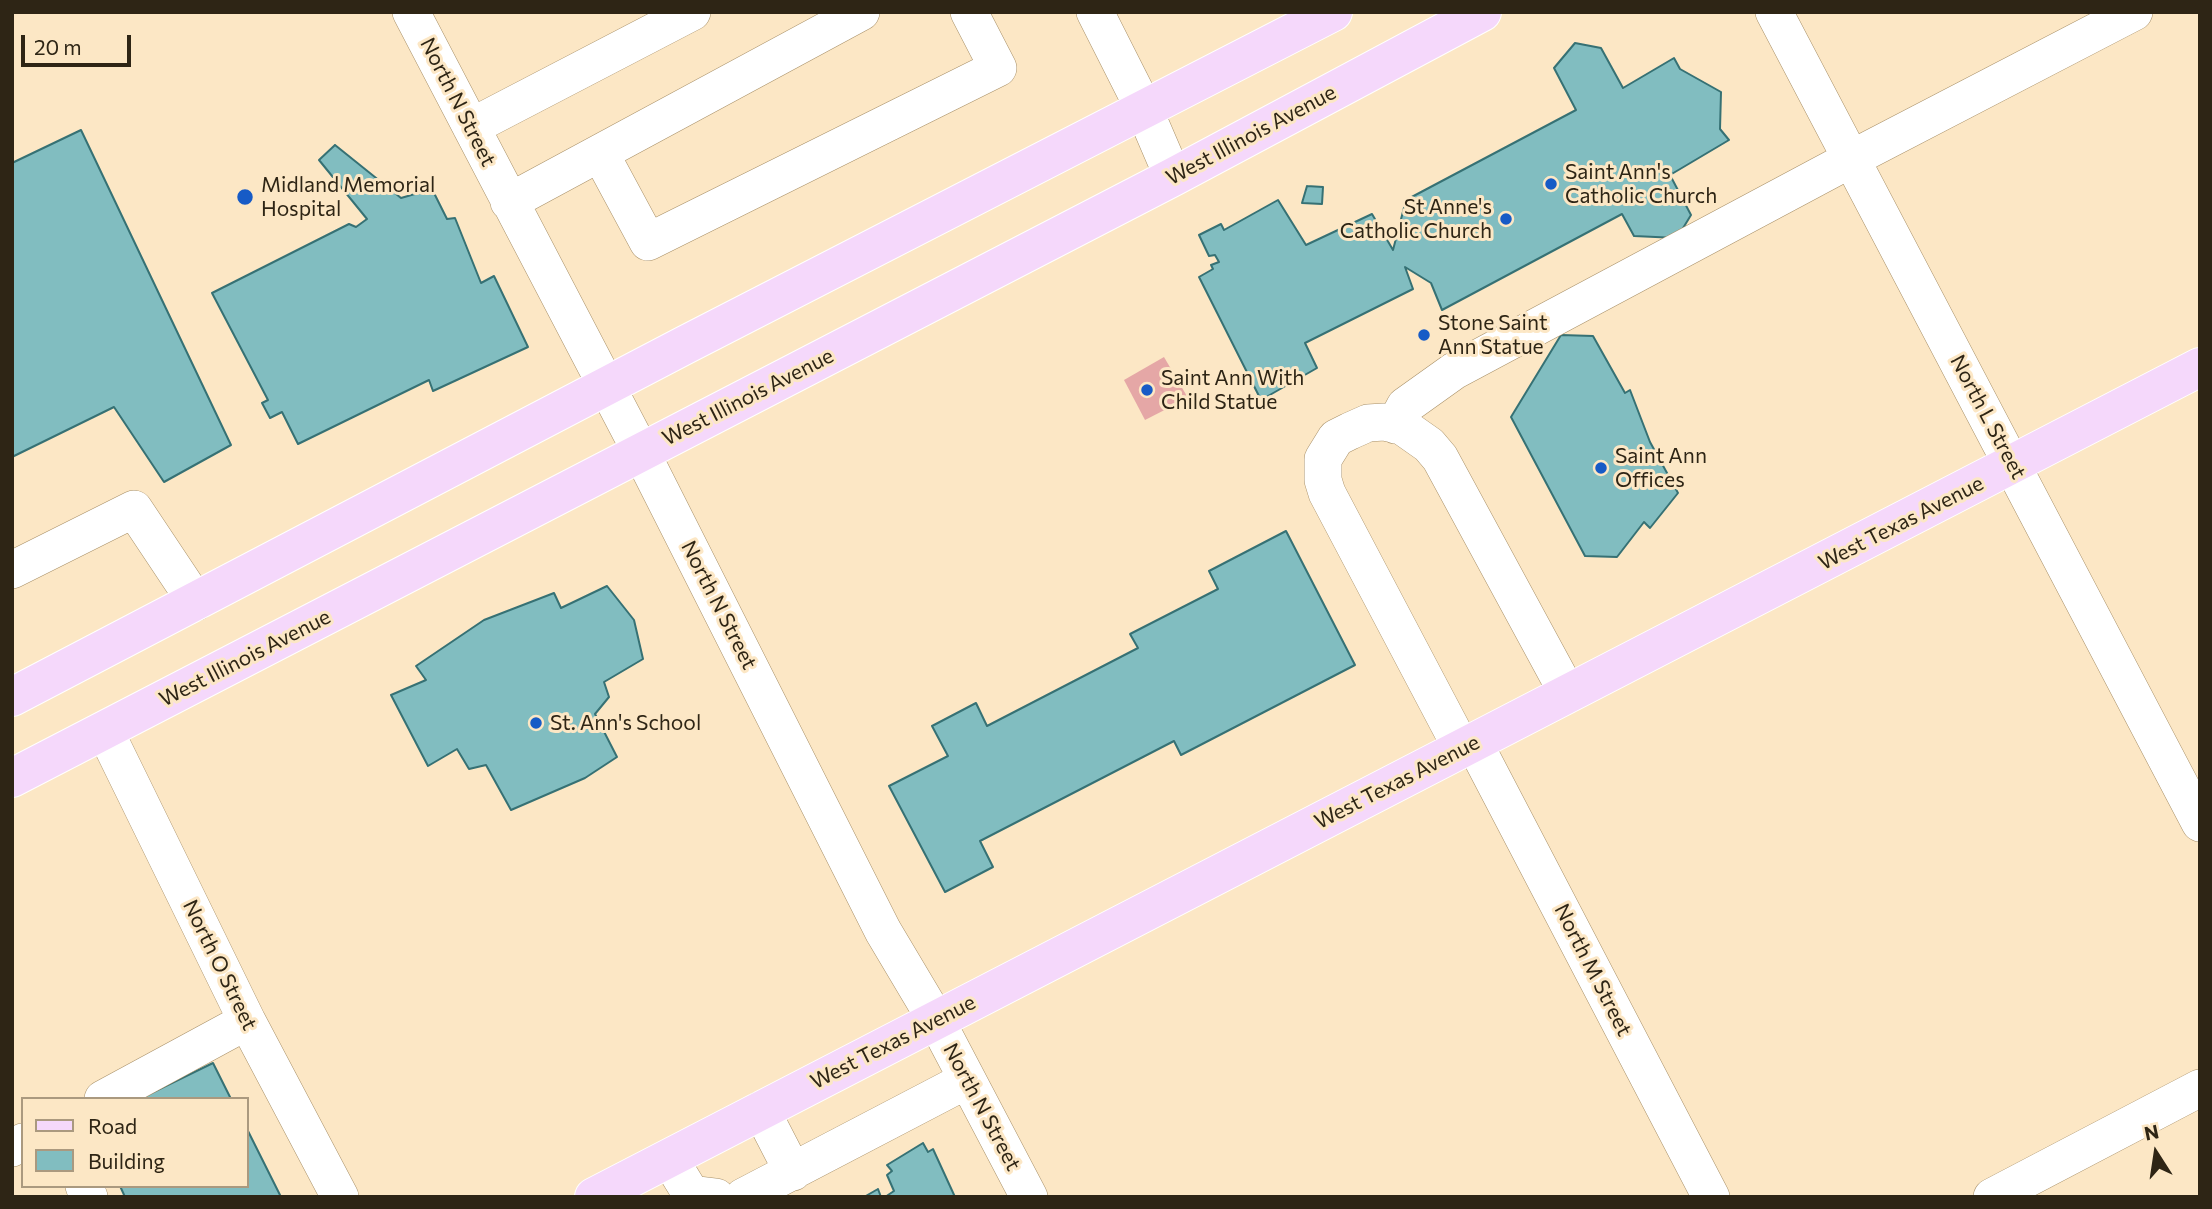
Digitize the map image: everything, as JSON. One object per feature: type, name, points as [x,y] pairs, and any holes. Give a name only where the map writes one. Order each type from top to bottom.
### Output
[{"type":"main road","points":[[12,697],[1143,107],[1332,12]]},
{"type":"main road","name":"West Illinois Avenue","points":[[12,778],[1172,177],[1482,12]]},
{"type":"main road","name":"West Texas Avenue","points":[[594,1197],[2200,367]]},
{"type":"street","name":"North N Street","points":[[411,12],[641,452],[883,931],[936,1020],[1029,1197]]},
{"type":"street","points":[[471,127],[692,12]]},
{"type":"street","points":[[509,201],[861,12]]},
{"type":"street","points":[[600,153],[648,242],[998,68],[969,12]]},
{"type":"street","points":[[1095,12],[1143,107],[1172,177]]},
{"type":"street","name":"North L Street","points":[[1773,12],[2200,824]]},
{"type":"street","points":[[1568,694],[1440,458],[1416,433],[1395,425],[1405,406],[1454,370],[2134,12]]},
{"type":"street","name":"North M Street","points":[[1395,425],[1368,423],[1336,438],[1323,459],[1323,480],[1711,1197]]},
{"type":"street","points":[[12,570],[134,509],[196,602]]},
{"type":"street","name":"North O Street","points":[[105,731],[247,1021],[340,1197]]},
{"type":"street","points":[[107,1097],[247,1021]]},
{"type":"street","points":[[743,1197],[967,1080]]},
{"type":"street","points":[[1992,1197],[2200,1088]]},
{"type":"street","points":[[761,1110],[793,1172]]},
{"type":"street","points":[[669,1158],[691,1194],[716,1197]]},
{"type":"shaded area","points":[[1164,357],[1188,398],[1145,420],[1124,380]]},
{"type":"building","name":"St Anne's Catholic Church","points":[[1575,43],[1601,48],[1623,88],[1674,58],[1680,69],[1721,92],[1720,129],[1729,140],[1670,175],[1691,215],[1677,238],[1634,236],[1622,214],[1442,310],[1431,283],[1405,267],[1413,289],[1305,343],[1317,368],[1261,400],[1199,277],[1213,269],[1211,265],[1219,262],[1215,255],[1209,256],[1199,235],[1221,224],[1224,230],[1278,200],[1306,245],[1372,214],[1393,250],[1406,200],[1576,110],[1554,68]]},
{"type":"building","points":[[81,130],[231,445],[164,482],[114,407],[12,457],[12,163]]},
{"type":"building","points":[[335,145],[401,198],[432,189],[447,219],[455,218],[481,283],[494,276],[528,347],[433,391],[429,380],[298,444],[282,412],[270,418],[262,403],[268,400],[212,293],[349,224],[356,227],[367,219],[319,160]]},
{"type":"building","points":[[1307,186],[1323,187],[1322,204],[1302,203]]},
{"type":"building","name":"Saint Ann Offices","points":[[1561,335],[1593,336],[1625,393],[1630,390],[1650,442],[1678,493],[1650,528],[1644,522],[1617,557],[1585,556],[1511,417]]},
{"type":"building","points":[[1286,531],[1355,665],[1181,755],[1174,741],[980,841],[993,867],[945,892],[889,786],[948,756],[932,726],[976,703],[987,726],[1138,648],[1130,634],[1218,589],[1209,571]]},
{"type":"building","points":[[607,586],[634,620],[643,659],[604,682],[609,697],[595,714],[617,757],[585,778],[511,810],[486,765],[469,769],[457,749],[428,766],[391,695],[426,680],[416,666],[484,620],[554,593],[561,608]]},
{"type":"building","points":[[213,1063],[230,1097],[143,1097]]},
{"type":"building","points":[[248,1131],[281,1197],[125,1197],[121,1188],[248,1188]]},
{"type":"building","points":[[923,1143],[928,1152],[933,1149],[955,1197],[885,1197],[894,1191],[887,1175],[892,1171],[887,1165]]},
{"type":"building","points":[[878,1189],[881,1197],[864,1197]]},
{"type":"place","name":"Saint Ann's Catholic Church","points":[[1551,184]]},
{"type":"place","name":"Midland Memorial Hospital","points":[[245,197]]},
{"type":"place","name":"St Anne's Catholic Church","points":[[1506,219]]},
{"type":"place","name":"Stone Saint Ann Statue","points":[[1424,335]]},
{"type":"place","name":"Saint Ann With Child Statue","points":[[1147,390]]},
{"type":"place","name":"Saint Ann Offices","points":[[1601,468]]},
{"type":"place","name":"St. Ann's School","points":[[536,723]]}]
